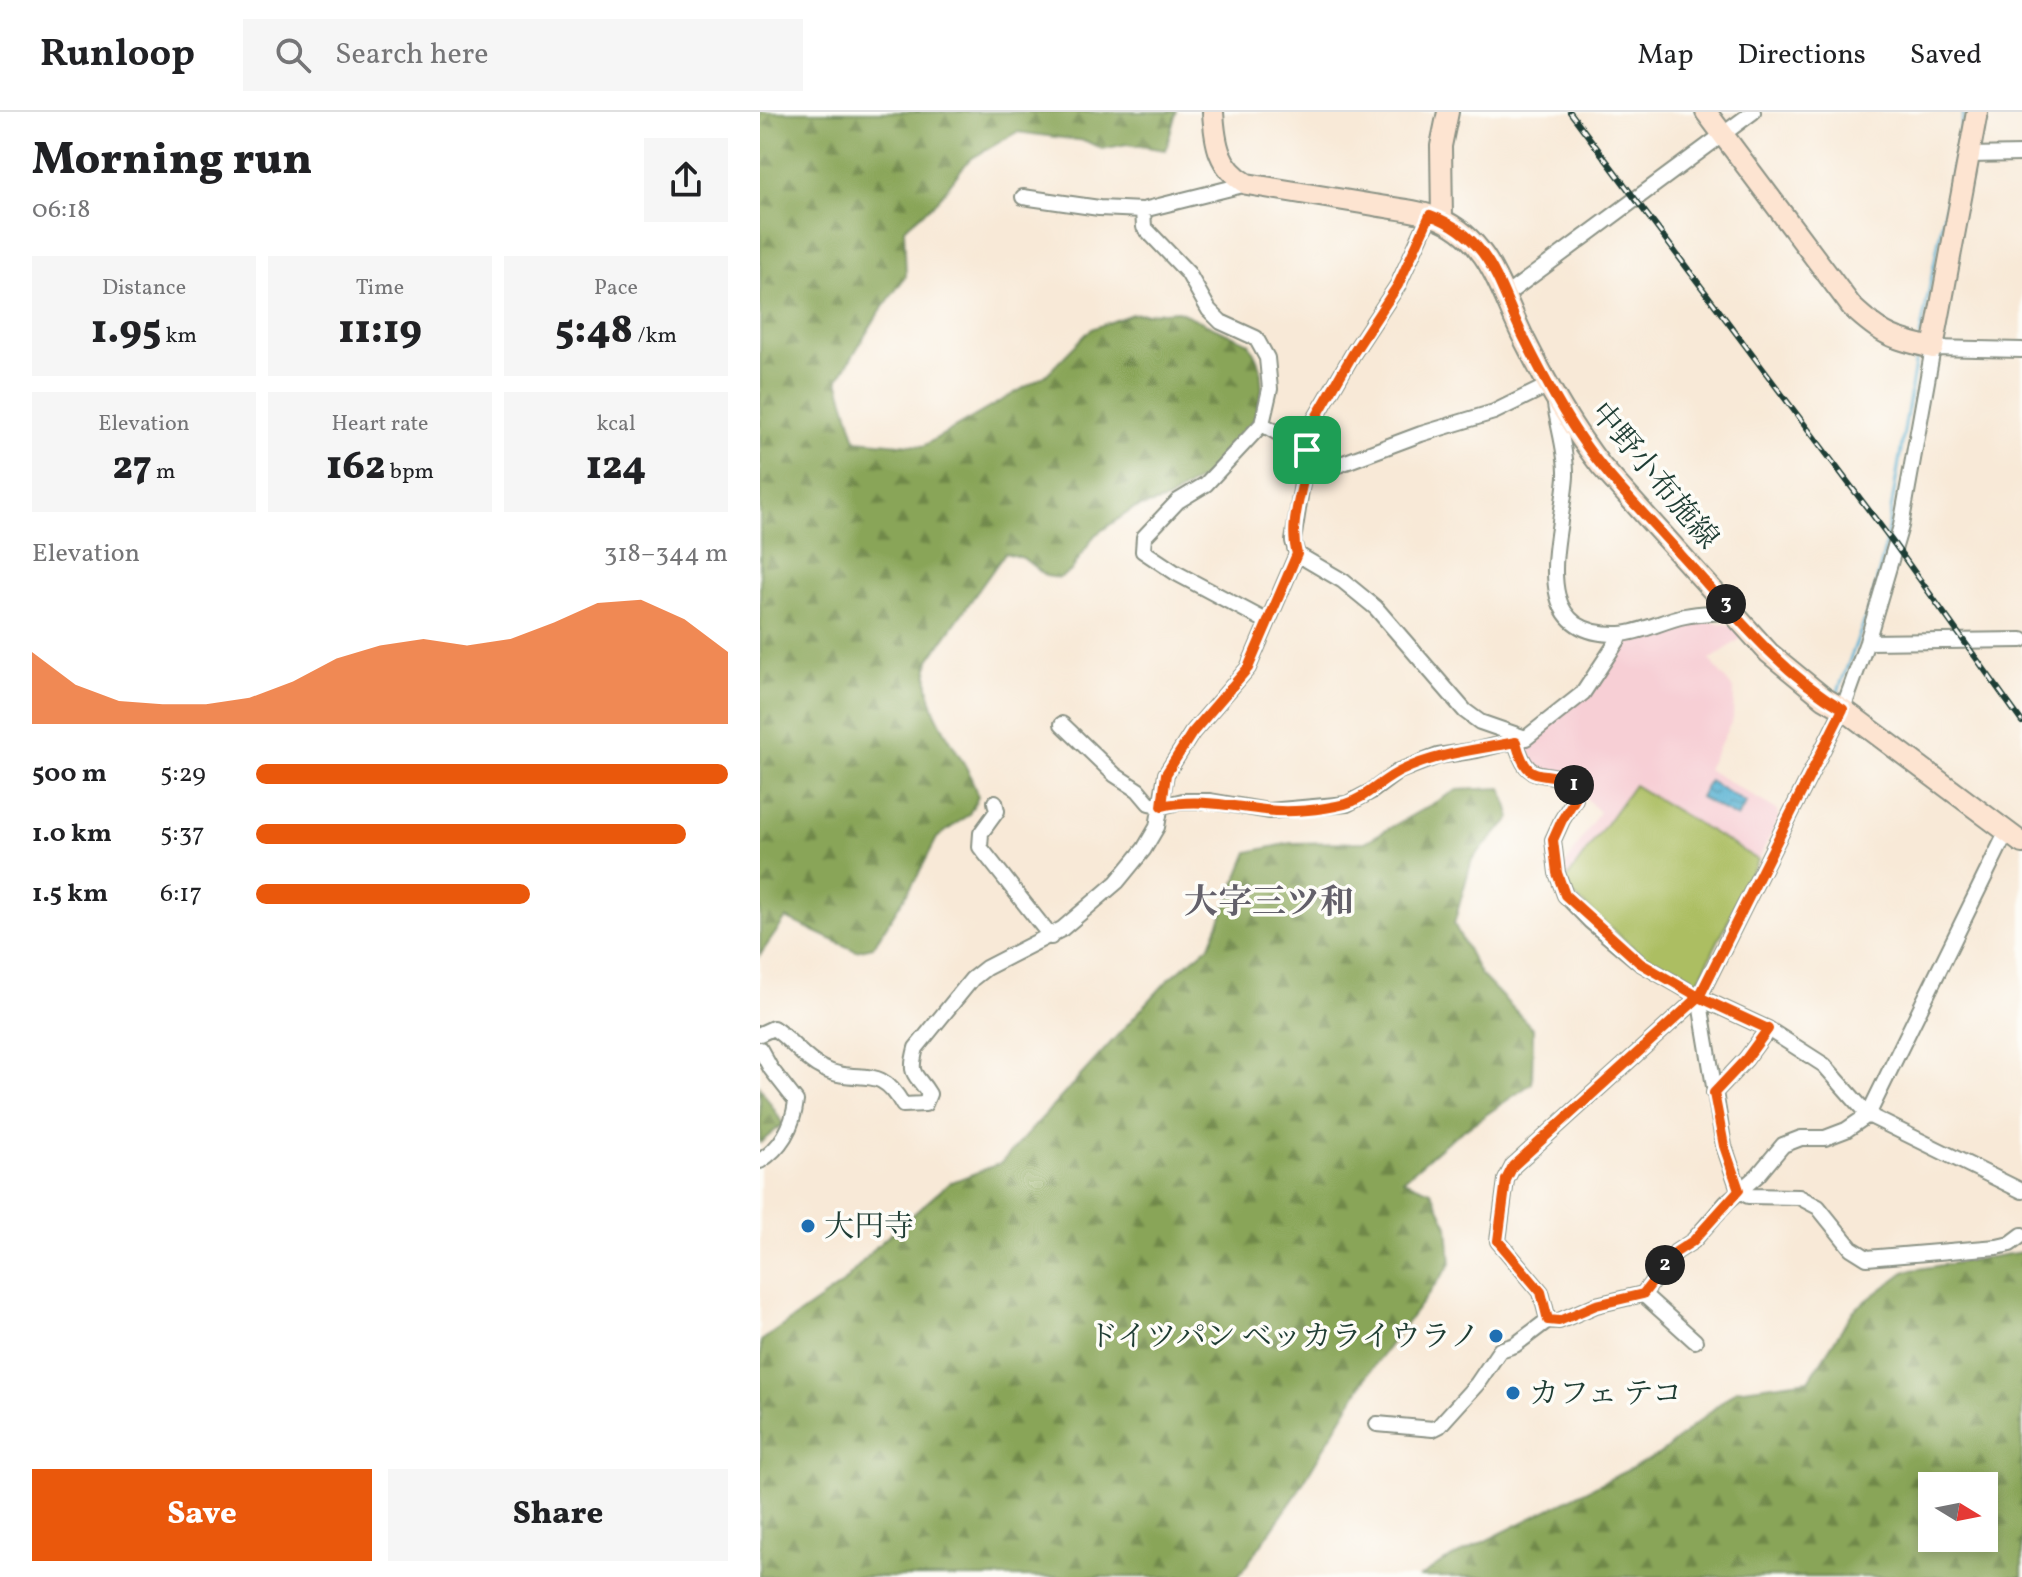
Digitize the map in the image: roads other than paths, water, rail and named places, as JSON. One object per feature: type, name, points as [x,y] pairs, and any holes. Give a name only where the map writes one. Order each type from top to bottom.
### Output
[{"type":"main road","points":[[1213,112],[1215,141],[1222,162],[1233,176],[1247,184]]},
{"type":"main road","points":[[1436,217],[1441,146],[1448,112]]},
{"type":"main road","points":[[1706,112],[1852,307],[1876,329],[1902,341],[1933,348],[1977,112]]},
{"type":"main road","name":"中野小布施線","points":[[1247,184],[1436,217],[1477,244],[1489,261],[1523,338],[1551,390],[1601,466],[1769,653],[1824,698],[2014,837]]},
{"type":"street","points":[[1506,295],[1753,112]]},
{"type":"street","points":[[1968,155],[2022,154]]},
{"type":"street","points":[[1023,197],[1099,208],[1143,210],[1247,184]]},
{"type":"street","points":[[1143,210],[1144,227],[1188,273],[1209,310],[1221,322],[1256,338],[1267,358],[1270,389],[1262,424],[1206,484],[1178,501],[1144,537],[1143,551],[1176,573],[1266,621]]},
{"type":"street","points":[[760,1034],[765,1029],[773,1028],[821,1068],[884,1080],[903,1105],[925,1104],[929,1094],[913,1076],[916,1048],[979,973],[1051,937],[1117,882],[1144,849],[1157,827],[1166,774],[1178,752],[1248,668],[1297,554],[1293,541],[1295,517],[1311,426],[1436,217]]},
{"type":"street","points":[[1548,1320],[1541,1292],[1498,1241],[1506,1180],[1513,1166],[1699,997],[1843,709],[1867,642],[1901,526],[1933,348],[2022,350]]},
{"type":"street","points":[[1262,424],[1307,458],[1338,465],[1551,390],[1566,473],[1553,577],[1557,600],[1572,619],[1591,631],[1622,634],[1686,615],[1733,611]]},
{"type":"street","points":[[1297,554],[1343,581],[1376,608],[1465,711],[1480,722],[1521,740]]},
{"type":"street","points":[[1062,724],[1149,803],[1162,806],[1183,801],[1210,801],[1269,811],[1347,804],[1372,791],[1399,771],[1438,756],[1521,740],[1583,693],[1622,634]]},
{"type":"street","points":[[1867,642],[2022,640]]},
{"type":"street","points":[[1521,740],[1521,762],[1529,770],[1542,777],[1561,776],[1574,785],[1575,799],[1553,840],[1557,873],[1565,895],[1640,963],[1699,997],[1768,1029],[1824,1065],[1868,1115],[2022,1191]]},
{"type":"street","points":[[995,802],[997,811],[981,833],[980,847],[1051,937]]},
{"type":"street","points":[[1377,1424],[1433,1429],[1439,1426],[1477,1384],[1500,1350],[1515,1345],[1548,1320],[1559,1321],[1596,1305],[1643,1294],[1676,1252],[1693,1241],[1783,1145],[1801,1138],[1825,1138],[1846,1130],[1868,1115],[2014,837]]},
{"type":"street","points":[[1699,997],[1724,1146],[1739,1190],[1748,1196],[1799,1197],[1809,1202],[1832,1222],[1851,1248],[1867,1258],[1997,1247],[2010,1244],[2022,1235]]},
{"type":"street","points":[[1714,1093],[1746,1059],[1768,1029]]},
{"type":"street","points":[[760,1049],[796,1101],[793,1120],[783,1138],[771,1154],[760,1161]]},
{"type":"street","points":[[1643,1294],[1695,1341]]},
{"type":"water","points":[[1709,781],[1746,803],[1737,818],[1700,797]]},
{"type":"waterway","points":[[1920,336],[1964,112]]},
{"type":"waterway","points":[[1837,694],[1872,601],[1885,547],[1917,352]]},
{"type":"railway","points":[[1570,112],[1895,545],[2022,722]]},
{"type":"place","name":"大円寺","points":[[808,1226]]},
{"type":"place","name":"ドイツパン ベッカライウラノ","points":[[1496,1336]]},
{"type":"place","name":"カフェ テコ","points":[[1513,1393]]},
{"type":"district","name":"大字三ツ和","points":[[1269,901]]}]
